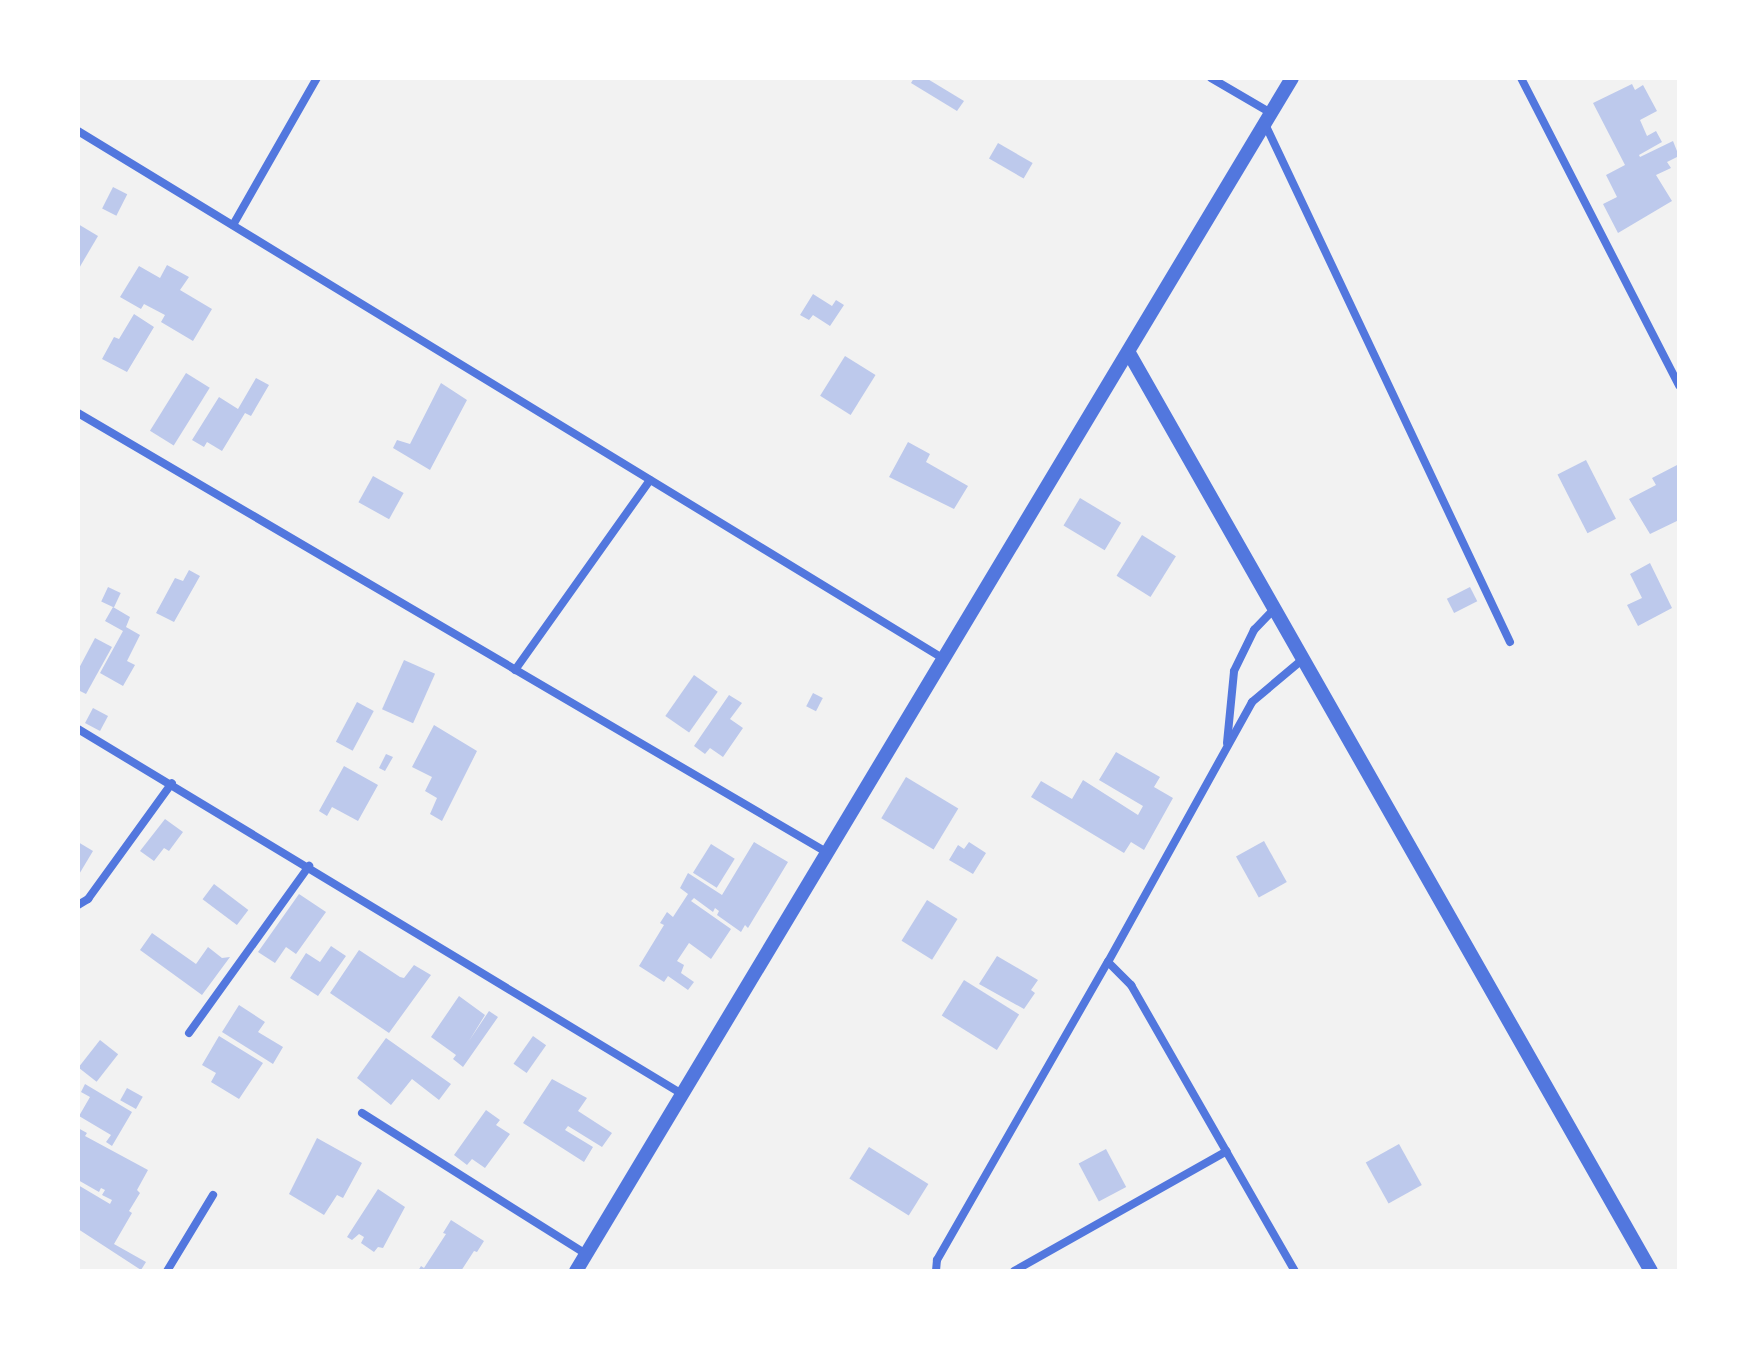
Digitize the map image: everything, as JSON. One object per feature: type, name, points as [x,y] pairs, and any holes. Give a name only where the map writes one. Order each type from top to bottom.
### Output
[{"type":"street","points":[[233,225],[317,78]]},
{"type":"street","points":[[1211,78],[1268,118],[1510,642]]},
{"type":"street","points":[[576,1271],[1292,78]]},
{"type":"street","points":[[1521,78],[1679,386]]},
{"type":"street","points":[[78,131],[944,659]]},
{"type":"street","points":[[1129,353],[1651,1271]]},
{"type":"street","points":[[78,413],[828,853]]},
{"type":"street","points":[[515,670],[650,480]]},
{"type":"street","points":[[1226,749],[1234,671],[1254,630],[1274,609]]},
{"type":"street","points":[[936,1271],[937,1260],[1108,962],[1252,702],[1303,659]]},
{"type":"street","points":[[78,729],[172,783],[682,1094]]},
{"type":"street","points":[[78,905],[88,899],[172,783]]},
{"type":"street","points":[[189,1033],[309,866]]},
{"type":"street","points":[[1108,962],[1131,985],[1295,1271]]},
{"type":"street","points":[[362,1113],[586,1254]]},
{"type":"street","points":[[1014,1271],[1227,1151]]},
{"type":"street","points":[[167,1271],[213,1195]]},
{"type":"building","points":[[914,78],[926,78],[964,101],[957,111],[911,83]]},
{"type":"building","points":[[1632,84],[1635,90],[1643,85],[1657,111],[1640,120],[1647,136],[1656,131],[1662,142],[1640,157],[1673,141],[1679,156],[1667,162],[1671,168],[1656,175],[1672,201],[1618,233],[1603,204],[1617,197],[1606,175],[1625,165],[1593,103]]},
{"type":"building","points":[[998,143],[1033,163],[1024,179],[989,159]]},
{"type":"building","points":[[113,187],[127,194],[116,216],[102,208]]},
{"type":"building","points":[[78,224],[98,236],[78,270]]},
{"type":"building","points":[[167,265],[189,277],[180,290],[212,309],[193,341],[161,322],[165,315],[144,304],[141,309],[120,297],[139,266],[160,278]]},
{"type":"building","points":[[813,294],[832,306],[836,300],[844,305],[830,326],[813,315],[809,320],[800,315]]},
{"type":"building","points":[[134,314],[154,327],[127,372],[102,359],[114,337],[119,339]]},
{"type":"building","points":[[845,356],[876,375],[851,415],[820,396]]},
{"type":"building","points":[[186,373],[210,388],[174,446],[150,431]]},
{"type":"building","points":[[256,378],[269,385],[251,416],[245,413],[222,451],[207,442],[204,447],[192,440],[219,397],[238,409]]},
{"type":"building","points":[[441,383],[467,400],[430,470],[393,448],[397,440],[410,444]]},
{"type":"building","points":[[908,442],[930,454],[926,462],[968,486],[954,509],[889,477]]},
{"type":"building","points":[[1586,460],[1616,519],[1587,533],[1557,475]]},
{"type":"building","points":[[1679,464],[1679,520],[1650,534],[1629,499],[1656,485],[1652,478]]},
{"type":"building","points":[[373,476],[404,493],[389,519],[358,502]]},
{"type":"building","points":[[1080,498],[1121,523],[1105,550],[1064,525]]},
{"type":"building","points":[[1142,535],[1176,556],[1150,597],[1117,576]]},
{"type":"building","points":[[1650,563],[1672,608],[1638,626],[1627,605],[1642,598],[1630,574]]},
{"type":"building","points":[[189,570],[200,576],[174,622],[156,613],[175,578],[183,581]]},
{"type":"building","points":[[108,587],[121,593],[114,607],[101,602]]},
{"type":"building","points":[[1470,587],[1477,601],[1454,613],[1447,599]]},
{"type":"building","points":[[113,607],[130,617],[126,627],[140,635],[127,661],[135,665],[123,686],[100,673],[123,631],[105,621]]},
{"type":"building","points":[[95,638],[112,647],[86,694],[78,690],[78,670]]},
{"type":"building","points":[[404,660],[435,674],[413,723],[382,709]]},
{"type":"building","points":[[694,675],[718,692],[689,733],[665,716]]},
{"type":"building","points":[[813,693],[823,698],[816,711],[806,706]]},
{"type":"building","points":[[729,695],[742,703],[730,719],[743,728],[723,757],[710,748],[705,754],[694,746]]},
{"type":"building","points":[[357,702],[374,711],[353,751],[336,742]]},
{"type":"building","points":[[93,708],[108,716],[100,731],[85,723]]},
{"type":"building","points":[[434,725],[477,751],[442,821],[430,814],[437,798],[425,791],[432,777],[412,767]]},
{"type":"building","points":[[1116,752],[1160,777],[1154,787],[1173,798],[1144,850],[1131,842],[1124,853],[1031,797],[1041,781],[1072,799],[1083,780],[1138,815],[1143,806],[1099,780]]},
{"type":"building","points":[[386,754],[393,757],[385,771],[379,768]]},
{"type":"building","points":[[344,766],[378,785],[358,821],[332,807],[327,816],[319,811]]},
{"type":"building","points":[[906,777],[958,808],[934,850],[881,818]]},
{"type":"building","points":[[165,819],[183,832],[169,851],[164,848],[154,861],[140,851]]},
{"type":"building","points":[[1264,841],[1287,882],[1259,898],[1236,857]]},
{"type":"building","points":[[78,842],[93,851],[78,876]]},
{"type":"building","points":[[754,842],[788,862],[748,928],[745,925],[741,932],[717,915],[719,911],[715,908],[713,912],[694,898],[691,901],[731,929],[711,959],[689,943],[677,961],[684,965],[681,973],[694,982],[688,990],[668,976],[664,982],[639,966],[664,925],[660,923],[667,912],[673,917],[688,894],[680,888],[688,873],[722,895]]},
{"type":"building","points":[[969,842],[986,853],[973,874],[949,860],[958,845],[964,849]]},
{"type":"building","points":[[711,844],[735,859],[717,888],[693,873]]},
{"type":"building","points":[[214,884],[248,910],[237,925],[203,899]]},
{"type":"building","points":[[299,894],[326,912],[296,954],[286,947],[275,963],[258,952]]},
{"type":"building","points":[[927,900],[958,919],[932,960],[902,941]]},
{"type":"building","points":[[152,933],[196,964],[208,947],[222,958],[230,957],[202,995],[140,950]]},
{"type":"building","points":[[331,946],[346,956],[318,996],[290,978],[306,953],[320,962]]},
{"type":"building","points":[[359,950],[400,977],[404,978],[414,965],[431,975],[389,1033],[330,993]]},
{"type":"building","points":[[997,956],[1038,980],[1031,990],[1035,993],[1024,1009],[979,984]]},
{"type":"building","points":[[964,980],[1019,1014],[997,1050],[942,1016]]},
{"type":"building","points":[[459,996],[485,1015],[469,1041],[489,1011],[498,1017],[463,1067],[453,1059],[456,1055],[431,1037]]},
{"type":"building","points":[[239,1005],[265,1022],[258,1032],[283,1047],[273,1064],[222,1032]]},
{"type":"building","points":[[219,1036],[263,1063],[239,1099],[211,1082],[216,1073],[202,1065]]},
{"type":"building","points":[[533,1036],[546,1045],[527,1073],[513,1064]]},
{"type":"building","points":[[386,1038],[451,1084],[439,1100],[412,1079],[391,1105],[357,1078]]},
{"type":"building","points":[[100,1040],[118,1054],[97,1082],[78,1068]]},
{"type":"building","points":[[552,1079],[587,1098],[578,1111],[612,1133],[602,1147],[568,1126],[565,1130],[593,1147],[584,1162],[523,1123]]},
{"type":"building","points":[[85,1084],[132,1112],[112,1146],[106,1142],[111,1135],[79,1116],[90,1097],[81,1092]]},
{"type":"building","points":[[127,1088],[143,1097],[136,1109],[120,1100]]},
{"type":"building","points":[[486,1110],[500,1120],[496,1125],[510,1134],[485,1168],[472,1159],[467,1165],[454,1155]]},
{"type":"building","points":[[78,1128],[87,1133],[85,1136],[148,1170],[137,1190],[140,1193],[129,1211],[132,1213],[114,1244],[146,1262],[141,1270],[78,1229],[78,1185],[110,1204],[112,1200],[102,1195],[105,1190],[101,1188],[99,1192],[78,1180]]},
{"type":"building","points":[[317,1138],[362,1163],[343,1198],[337,1195],[324,1215],[289,1194]]},
{"type":"building","points":[[1399,1144],[1422,1185],[1389,1204],[1366,1162]]},
{"type":"building","points":[[869,1147],[928,1184],[909,1215],[849,1178]]},
{"type":"building","points":[[1106,1149],[1126,1187],[1099,1202],[1079,1164]]},
{"type":"building","points":[[378,1189],[405,1207],[383,1248],[378,1247],[374,1252],[361,1243],[364,1237],[359,1234],[352,1240],[347,1237]]},
{"type":"building","points":[[451,1220],[484,1241],[477,1252],[474,1251],[461,1271],[418,1271],[421,1266],[424,1268],[446,1234],[443,1233]]}]
